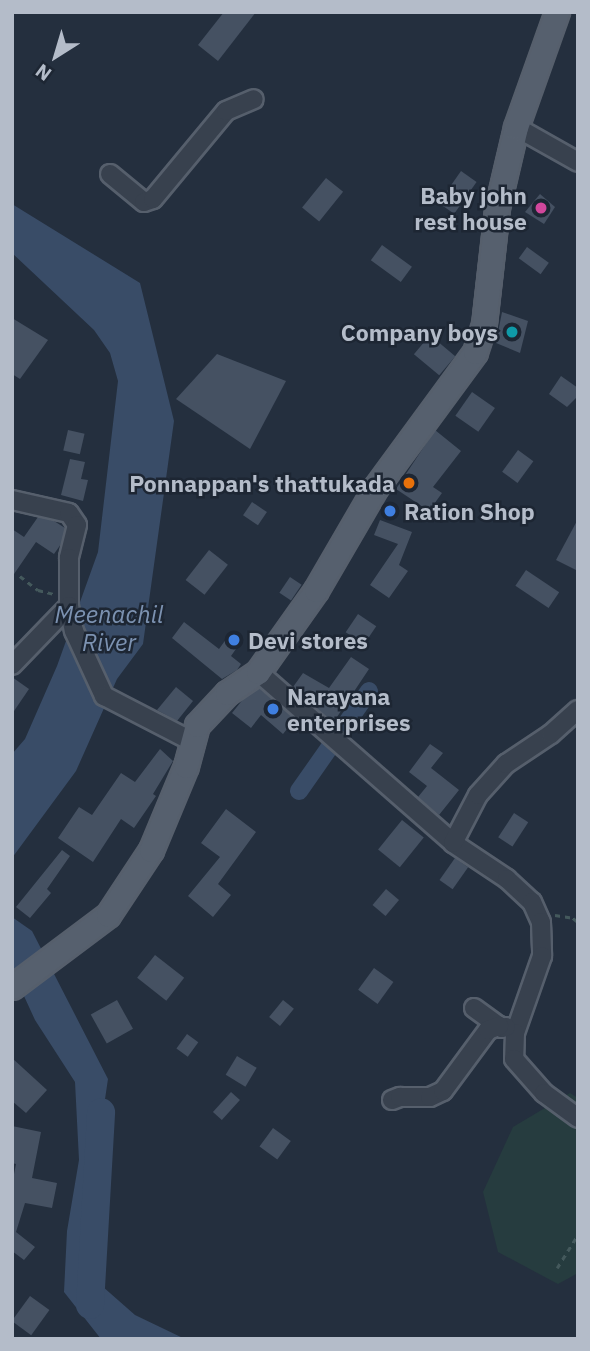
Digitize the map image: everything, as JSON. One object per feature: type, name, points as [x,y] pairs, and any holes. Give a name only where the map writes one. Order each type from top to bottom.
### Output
[{"type":"main road","points":[[12,987],[108,915],[150,850],[186,766],[197,725],[227,693],[258,672],[316,590],[376,487],[475,352],[484,324],[497,208],[516,127],[557,12]]},
{"type":"street","points":[[110,174],[144,202],[153,199],[226,111],[254,99]]},
{"type":"street","points":[[516,127],[578,162]]},
{"type":"street","points":[[12,500],[69,513],[77,525],[69,558],[70,606],[74,631],[104,696],[191,741]]},
{"type":"street","points":[[12,665],[70,606]]},
{"type":"street","points":[[258,672],[343,743],[453,844],[507,879],[532,902],[538,912],[542,956],[519,1022],[514,1059],[544,1093],[578,1118]]},
{"type":"street","points":[[453,844],[478,795],[506,764],[551,734],[578,710]]},
{"type":"street","points":[[474,1008],[502,1028],[519,1022]]},
{"type":"street","points":[[392,1100],[400,1097],[430,1097],[443,1091],[488,1030],[499,1026]]},
{"type":"path","points":[[20,576],[38,590],[70,606]]},
{"type":"path","points":[[538,912],[573,918],[578,922]]},
{"type":"path","points":[[557,1268],[578,1234]]},
{"type":"green space","points":[[570,1093],[578,1098],[578,1273],[558,1284],[498,1252],[483,1192],[513,1127]]},
{"type":"water","name":"Meenachil River","points":[[12,204],[140,283],[174,421],[143,644],[117,679],[76,771],[12,858],[12,754],[25,739],[57,666],[98,552],[118,381],[110,353],[94,330],[12,253]]},
{"type":"water","points":[[12,917],[32,931],[108,1079],[93,1180],[86,1259],[102,1286],[135,1315],[185,1339],[101,1339],[64,1292],[67,1231],[79,1160],[75,1082],[35,1020],[12,970]]},
{"type":"building","points":[[224,12],[256,12],[218,61],[198,45]]},
{"type":"building","points":[[461,171],[477,182],[454,214],[439,203]]},
{"type":"building","points":[[326,178],[343,192],[319,221],[302,208]]},
{"type":"building","points":[[540,194],[555,207],[544,224],[525,212]]},
{"type":"building","points":[[382,245],[412,267],[401,282],[371,260]]},
{"type":"building","points":[[527,247],[549,263],[541,274],[519,258]]},
{"type":"building","name":"Company boys","points":[[502,312],[528,321],[520,353],[496,343]]},
{"type":"building","points":[[12,318],[48,340],[20,379],[12,374]]},
{"type":"building","points":[[430,335],[455,356],[439,375],[414,354]]},
{"type":"building","points":[[217,354],[286,381],[250,449],[176,399]]},
{"type":"building","points":[[561,376],[578,388],[578,396],[567,407],[549,394]]},
{"type":"building","points":[[472,392],[495,408],[478,432],[455,416]]},
{"type":"building","points":[[68,430],[85,434],[80,454],[63,450]]},
{"type":"building","points":[[435,430],[461,451],[433,487],[442,493],[429,511],[396,489]]},
{"type":"building","points":[[518,450],[533,461],[518,483],[502,472]]},
{"type":"building","points":[[70,459],[85,462],[81,479],[88,480],[83,501],[61,495]]},
{"type":"building","points":[[252,502],[267,512],[258,525],[243,515]]},
{"type":"building","points":[[38,517],[54,521],[65,528],[61,544],[54,554],[36,542],[12,577],[12,529],[24,537]]},
{"type":"building","points":[[578,519],[578,571],[556,560]]},
{"type":"building","points":[[380,520],[412,532],[399,565],[408,571],[389,598],[370,585],[398,544],[374,535]]},
{"type":"building","points":[[209,550],[228,565],[205,595],[186,580]]},
{"type":"building","points":[[526,570],[559,592],[549,608],[515,586]]},
{"type":"building","points":[[290,577],[302,585],[291,601],[279,593]]},
{"type":"building","points":[[358,614],[376,626],[364,645],[346,632]]},
{"type":"building","points":[[184,622],[219,649],[232,631],[243,639],[231,656],[241,664],[237,670],[222,679],[172,638]]},
{"type":"building","points":[[351,657],[369,669],[333,723],[293,687],[303,673],[329,688]]},
{"type":"building","points":[[12,677],[29,689],[12,714]]},
{"type":"building","points":[[176,687],[193,701],[177,721],[157,710]]},
{"type":"building","points":[[259,688],[295,719],[283,734],[261,715],[251,728],[232,713],[244,698]]},
{"type":"building","points":[[430,744],[443,753],[431,768],[459,790],[439,815],[418,797],[427,786],[409,772]]},
{"type":"building","points":[[160,749],[173,761],[153,794],[156,796],[134,828],[121,819],[93,862],[58,838],[79,807],[92,815],[121,773],[135,782]]},
{"type":"building","points":[[226,809],[256,832],[218,884],[231,895],[213,917],[188,896],[220,857],[201,843]]},
{"type":"building","points":[[514,813],[528,822],[512,847],[498,837]]},
{"type":"building","points":[[402,820],[424,838],[400,867],[378,850]]},
{"type":"building","points":[[62,850],[70,856],[47,889],[51,893],[30,918],[16,907]]},
{"type":"building","points":[[455,858],[468,867],[453,889],[440,880]]},
{"type":"building","points":[[386,889],[399,900],[386,916],[373,905]]},
{"type":"building","points":[[155,955],[184,978],[166,1001],[137,978]]},
{"type":"building","points":[[374,968],[393,982],[378,1004],[358,990]]},
{"type":"building","points":[[117,1000],[133,1029],[107,1043],[91,1015]]},
{"type":"building","points":[[283,1000],[294,1009],[280,1026],[269,1017]]},
{"type":"building","points":[[187,1034],[198,1042],[188,1057],[176,1049]]},
{"type":"building","points":[[237,1056],[257,1068],[245,1087],[226,1075]]},
{"type":"building","points":[[12,1058],[47,1090],[26,1113],[12,1101]]},
{"type":"building","points":[[231,1092],[240,1100],[222,1120],[213,1112]]},
{"type":"building","points":[[12,1126],[41,1132],[32,1178],[57,1183],[52,1208],[25,1203],[16,1232],[35,1247],[24,1260],[12,1251],[12,1184],[16,1164],[12,1163]]},
{"type":"building","points":[[273,1128],[291,1141],[277,1160],[259,1147]]},
{"type":"building","points":[[30,1296],[49,1310],[31,1335],[12,1321]]},
{"type":"waterway","points":[[299,791],[369,691]]},
{"type":"waterway","points":[[90,1305],[101,1112]]},
{"type":"place","name":"Baby john rest house","points":[[541,208]]},
{"type":"place","name":"Company boys","points":[[512,332]]},
{"type":"place","name":"Ponnappan's thattukada","points":[[409,483]]},
{"type":"place","name":"Ration Shop","points":[[390,511]]},
{"type":"place","name":"Devi stores","points":[[234,640]]},
{"type":"place","name":"Narayana enterprises","points":[[273,709]]}]
